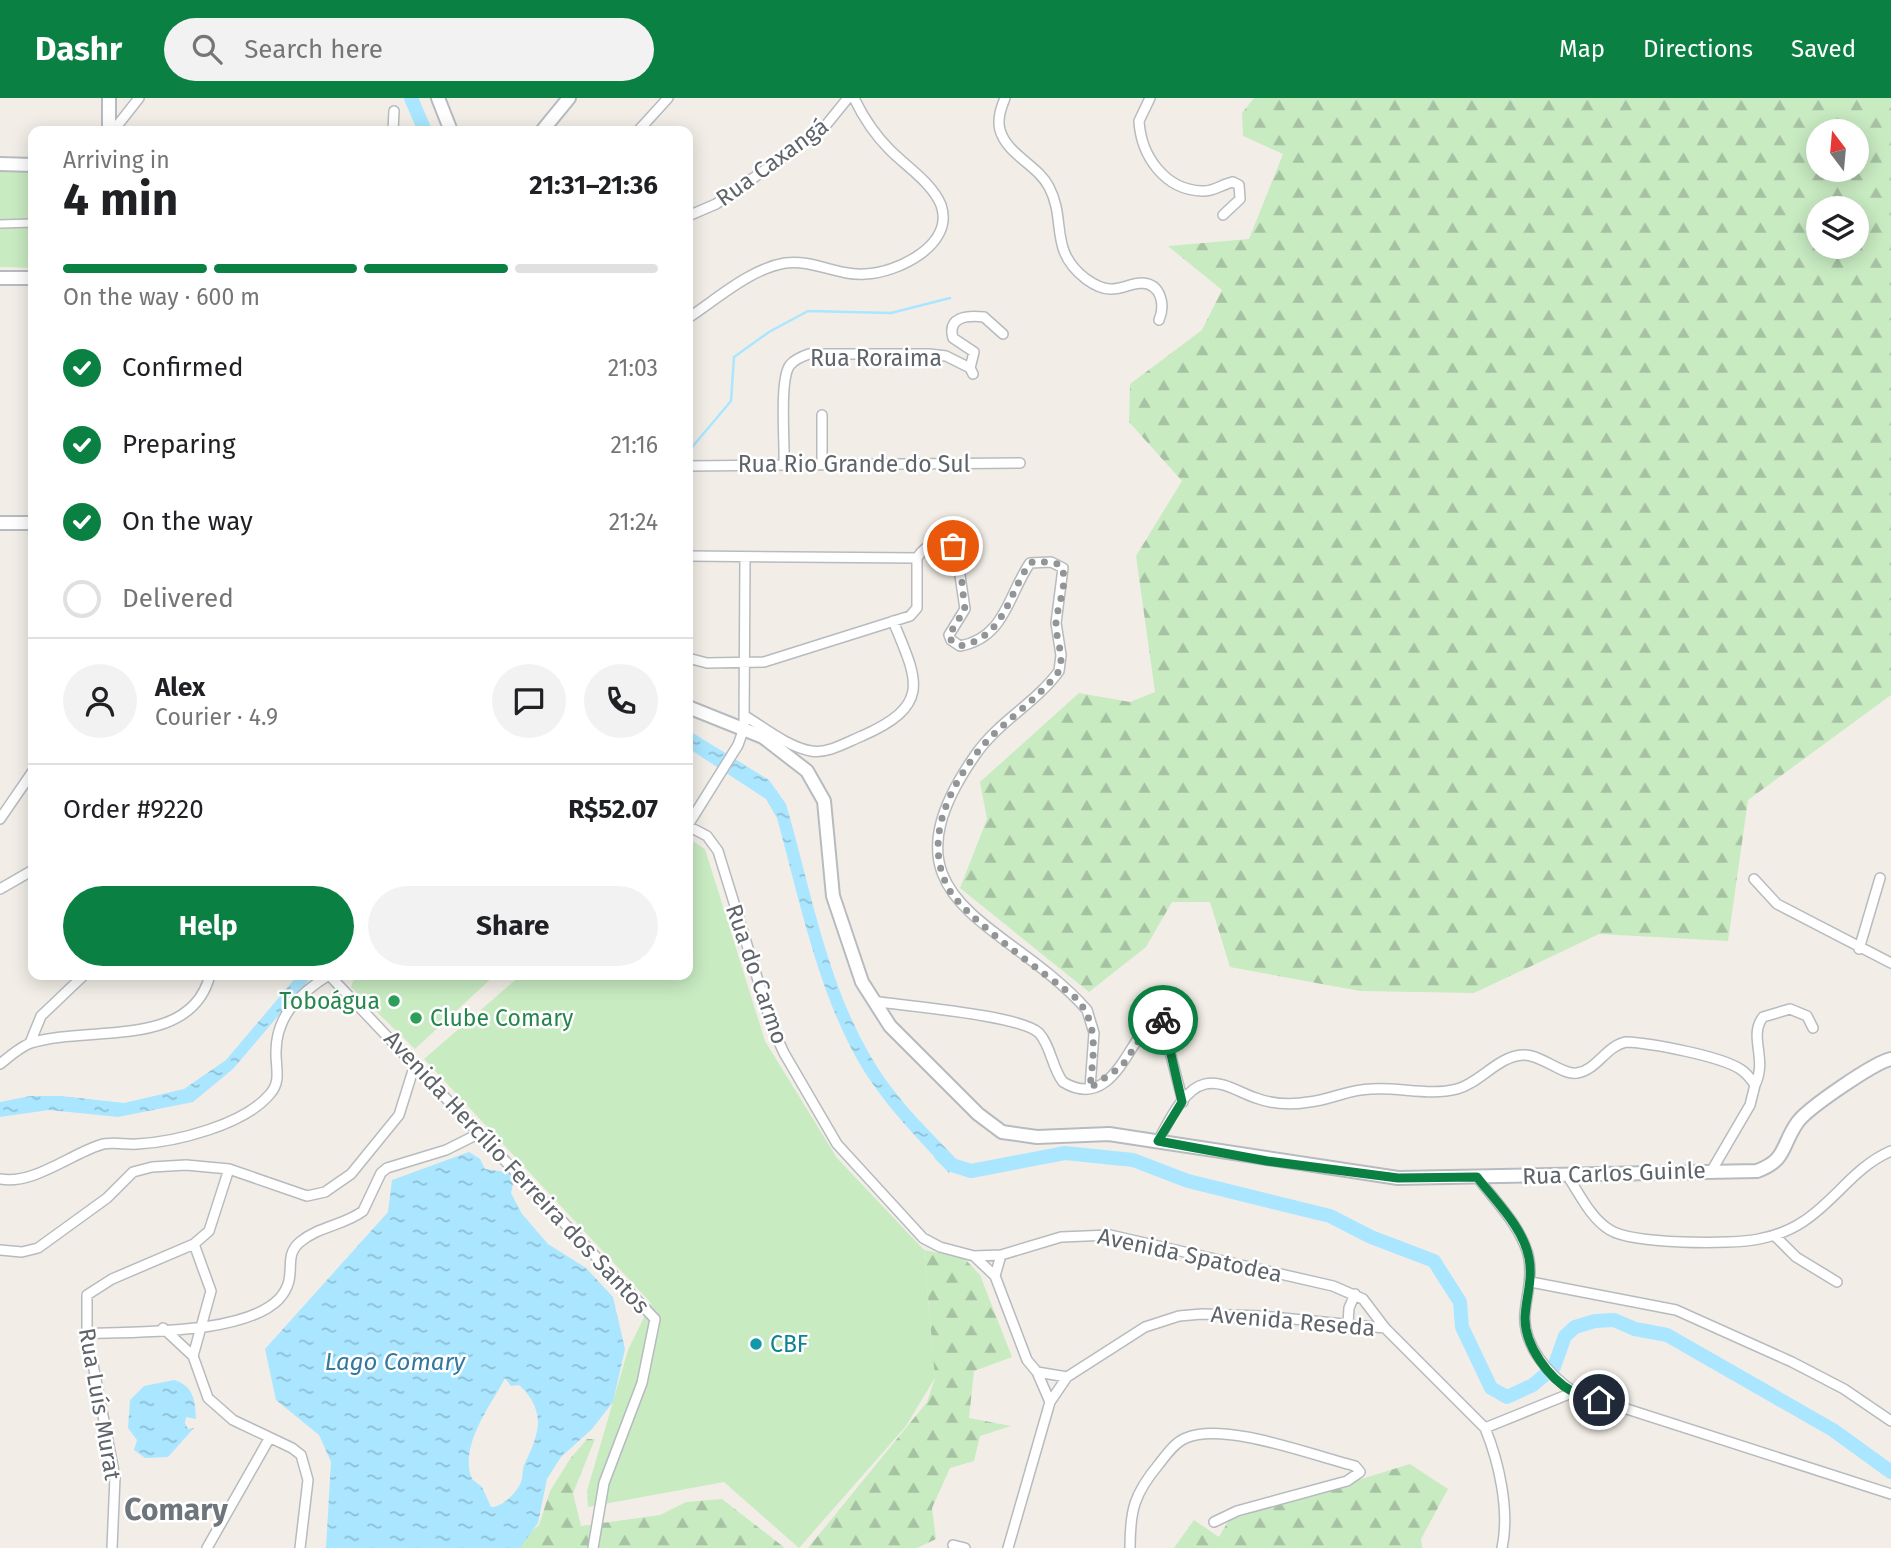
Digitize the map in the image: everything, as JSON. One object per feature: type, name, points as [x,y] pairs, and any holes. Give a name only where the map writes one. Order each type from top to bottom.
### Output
[{"type":"street","points":[[109,98],[111,126]]},
{"type":"street","points":[[115,126],[139,98]]},
{"type":"street","points":[[438,98],[449,126]]},
{"type":"street","points":[[546,126],[569,98]]},
{"type":"street","points":[[643,126],[668,98]]},
{"type":"street","name":"Rua Caxangá","points":[[693,214],[716,204],[822,130],[848,98]]},
{"type":"street","points":[[693,315],[751,277],[784,263],[808,263],[864,274],[896,266],[932,245],[941,233],[944,219],[940,203],[873,131],[854,98]]},
{"type":"street","points":[[1004,98],[999,117],[1000,131],[1013,150],[1050,188],[1059,242],[1069,262],[1099,287],[1120,289],[1145,284],[1154,288],[1162,303],[1159,320]]},
{"type":"street","points":[[1150,98],[1139,121],[1149,158],[1171,183],[1191,189],[1212,190],[1233,182],[1239,185],[1240,199],[1223,215]]},
{"type":"street","points":[[393,126],[394,111]]},
{"type":"street","points":[[0,164],[28,165]]},
{"type":"street","points":[[0,224],[28,223]]},
{"type":"street","points":[[0,278],[28,278]]},
{"type":"street","name":"Rua Roraima","points":[[784,464],[785,378],[791,363],[799,357],[810,354],[929,354],[946,356],[971,371],[974,352],[953,338],[951,328],[954,322],[972,315],[984,317],[1003,334]]},
{"type":"street","points":[[822,415],[822,464]]},
{"type":"street","name":"Rua Rio Grande do Sul","points":[[693,466],[1020,463]]},
{"type":"street","points":[[0,523],[28,523]]},
{"type":"street","points":[[693,659],[707,663],[772,660],[910,616],[917,608],[917,558],[921,551],[931,544],[944,543],[956,550],[965,609],[949,635],[951,640],[960,646],[977,642],[995,628],[1030,563],[1051,562],[1063,568],[1056,623],[1061,655],[1059,671],[977,752],[941,816],[938,840],[941,866],[952,894],[1087,1010],[1094,1033],[1090,1088]]},
{"type":"street","points":[[693,556],[917,558]]},
{"type":"street","points":[[693,817],[732,755],[744,722],[745,558]]},
{"type":"street","points":[[744,722],[784,740],[818,751],[830,749],[891,722],[907,707],[915,685],[893,621]]},
{"type":"street","name":"Rua Carlos Guinle","points":[[693,708],[744,722],[807,771],[820,791],[825,806],[833,896],[853,960],[873,1001],[890,1027],[988,1124],[1002,1132],[1037,1137],[1109,1134],[1267,1161],[1398,1178],[1757,1171],[1774,1164],[1781,1157],[1798,1121],[1877,1063],[1891,1059]]},
{"type":"street","points":[[0,819],[28,778]]},
{"type":"street","name":"Rua do Carmo","points":[[693,828],[707,836],[718,851],[773,1029],[837,1144],[923,1238],[940,1247],[974,1256],[995,1276],[1027,1360],[1037,1372],[1051,1402]]},
{"type":"street","points":[[0,876],[3,887],[28,873]]},
{"type":"street","points":[[1859,949],[1880,878]]},
{"type":"street","points":[[1754,879],[1777,904],[1859,949],[1891,963]]},
{"type":"street","points":[[30,1043],[41,1016],[79,980]]},
{"type":"street","points":[[0,1063],[30,1043],[119,1032],[171,1021],[198,1002],[208,980]]},
{"type":"street","points":[[0,1179],[22,1177],[101,1145],[140,1144],[212,1129],[260,1104],[274,1089],[278,1079],[275,1048],[287,1012],[302,992],[321,980]]},
{"type":"street","name":"Avenida Hercílio Ferreira dos Santos","points":[[334,980],[655,1319],[644,1376],[604,1483],[593,1548]]},
{"type":"street","points":[[873,1001],[984,1017],[1032,1029],[1046,1045],[1063,1082],[1070,1086],[1090,1088],[1122,1066],[1151,1022],[1158,1017],[1164,1022],[1182,1102]]},
{"type":"street","points":[[1712,1170],[1751,1105],[1762,1065],[1757,1031],[1763,1017],[1790,1009],[1807,1016],[1813,1028]]},
{"type":"street","points":[[1158,1141],[1182,1102],[1198,1087],[1215,1084],[1257,1098],[1286,1103],[1309,1102],[1370,1089],[1458,1088],[1509,1058],[1523,1054],[1538,1057],[1571,1073],[1579,1073],[1613,1046],[1626,1042],[1657,1046],[1740,1068],[1755,1085]]},
{"type":"street","points":[[0,1250],[22,1252],[38,1248],[107,1198],[139,1170],[170,1164],[229,1169],[307,1196],[336,1187],[351,1174],[399,1115],[415,1064]]},
{"type":"street","points":[[86,1334],[163,1328],[200,1330],[251,1317],[275,1302],[290,1282],[292,1250],[307,1237],[363,1210],[381,1173],[387,1168],[446,1150],[480,1133]]},
{"type":"street","points":[[1567,1175],[1597,1220],[1617,1233],[1699,1242],[1737,1242],[1774,1236],[1804,1222],[1855,1172],[1891,1152]]},
{"type":"street","points":[[193,1356],[212,1291],[194,1244],[209,1231],[229,1169]]},
{"type":"street","points":[[1477,1177],[1519,1231],[1529,1258],[1531,1282],[1525,1312],[1526,1332],[1554,1377],[1574,1392],[1891,1494]]},
{"type":"street","name":"Avenida Spatodea","points":[[974,1256],[1001,1255],[1061,1237],[1110,1235],[1333,1286],[1363,1299],[1385,1328]]},
{"type":"street","points":[[1774,1236],[1796,1257],[1837,1282]]},
{"type":"street","name":"Rua Luís Murat","points":[[112,1548],[114,1470],[86,1334],[85,1312],[89,1293],[194,1244]]},
{"type":"street","points":[[995,1276],[1001,1255]]},
{"type":"street","points":[[1531,1282],[1676,1310],[1802,1367],[1844,1390],[1891,1421]]},
{"type":"street","points":[[1348,1323],[1349,1308],[1355,1294]]},
{"type":"street","name":"Avenida Reseda","points":[[1008,1548],[1051,1402],[1067,1377],[1145,1327],[1179,1316],[1202,1314],[1348,1323],[1385,1328],[1485,1428],[1492,1444],[1506,1521],[1502,1548]]},
{"type":"street","points":[[163,1328],[193,1356],[200,1380],[213,1404],[233,1420],[296,1451],[307,1472],[300,1548]]},
{"type":"street","points":[[1037,1372],[1067,1377]]},
{"type":"street","points":[[1485,1428],[1574,1392]]},
{"type":"street","points":[[1130,1548],[1131,1508],[1140,1490],[1162,1460],[1186,1437],[1229,1435],[1261,1441],[1355,1466],[1360,1472],[1347,1481],[1257,1504],[1214,1522]]},
{"type":"street","points":[[207,1548],[269,1439]]},
{"type":"street","points":[[953,1545],[965,1548]]},
{"type":"green space","points":[[1254,98],[1891,98],[1891,695],[1748,800],[1728,941],[1599,934],[1474,993],[1360,991],[1230,967],[1210,902],[1172,902],[1146,947],[1089,992],[960,888],[987,819],[980,782],[1079,693],[1130,702],[1155,692],[1136,556],[1182,481],[1129,422],[1130,384],[1202,330],[1222,290],[1168,246],[1249,239],[1283,154],[1243,136],[1242,113]]},
{"type":"green space","points":[[0,171],[28,172],[28,268],[0,267]]},
{"type":"green space","points":[[693,841],[705,849],[765,1041],[837,1158],[924,1250],[935,1378],[906,1426],[799,1548],[724,1482],[588,1507],[587,1491],[628,1350],[651,1303],[424,1059],[515,980],[693,980]]},
{"type":"green space","name":"Clube Comary","points":[[353,980],[490,980],[415,1049],[351,987]]},
{"type":"green space","points":[[924,1250],[964,1258],[980,1275],[1012,1357],[974,1371],[969,1418],[1011,1426],[980,1436],[974,1461],[950,1468],[932,1508],[936,1539],[917,1548],[808,1548],[927,1402],[935,1378]]},
{"type":"green space","points":[[587,1439],[595,1439],[573,1493],[581,1526],[660,1515],[686,1502],[722,1499],[785,1548],[512,1548],[539,1525],[550,1491],[570,1459]]},
{"type":"green space","points":[[1410,1464],[1448,1489],[1421,1539],[1422,1548],[1174,1548],[1194,1520],[1219,1537],[1229,1520]]},
{"type":"water","points":[[693,733],[769,780],[786,804],[827,954],[855,1026],[873,1060],[895,1092],[956,1159],[949,1173],[888,1105],[853,1051],[825,987],[777,818],[766,799],[693,751]]},
{"type":"water","points":[[294,980],[309,980],[233,1069],[193,1102],[118,1117],[49,1110],[0,1117],[0,1102],[30,1096],[61,1096],[124,1103],[184,1089],[226,1060]]},
{"type":"water","name":"Lago Comary","points":[[469,1152],[480,1159],[485,1169],[511,1173],[514,1179],[511,1193],[522,1214],[548,1244],[586,1268],[613,1297],[625,1349],[613,1402],[592,1429],[561,1457],[547,1479],[538,1523],[520,1548],[326,1548],[331,1462],[319,1435],[276,1400],[265,1349],[388,1212],[392,1180]],"holes":[[[505,1378],[511,1386],[519,1385],[532,1400],[538,1421],[537,1432],[518,1488],[510,1498],[491,1507],[482,1487],[472,1479],[469,1453],[478,1426]]]},
{"type":"water","points":[[174,1380],[186,1386],[192,1395],[196,1419],[186,1417],[185,1423],[188,1429],[194,1428],[168,1457],[145,1458],[134,1450],[137,1440],[128,1428],[130,1400],[144,1386]]},
{"type":"waterway","points":[[411,98],[423,126]]},
{"type":"waterway","points":[[693,446],[731,401],[734,357],[769,332],[808,311],[891,313],[950,298]]},
{"type":"waterway","points":[[941,1155],[952,1165],[971,1171],[1065,1153],[1133,1160],[1188,1181],[1330,1216],[1371,1237],[1434,1261],[1460,1302],[1462,1327],[1491,1388],[1507,1397],[1533,1385],[1554,1367],[1565,1336],[1575,1327],[1595,1321],[1614,1320],[1635,1329],[1667,1335],[1833,1430],[1891,1472]]},
{"type":"way so far","points":[[953,546],[959,555],[959,576],[965,609],[950,629],[949,635],[951,640],[960,646],[977,642],[995,628],[1030,563],[1051,562],[1063,568],[1056,623],[1062,664],[1055,678],[982,746],[948,800],[938,828],[945,881],[961,904],[1076,998],[1087,1010],[1094,1033],[1090,1088],[1099,1085],[1122,1066],[1153,1019],[1158,1017],[1163,1020]]},
{"type":"place","name":"Toboágua","points":[[394,1001]]},
{"type":"place","name":"Clube Comary","points":[[416,1018]]},
{"type":"place","name":"CBF","points":[[756,1344]]},
{"type":"district","name":"Comary","points":[[176,1510]]},
{"type":"route","points":[[1163,1020],[1182,1102],[1158,1141],[1339,1172],[1398,1178],[1477,1177],[1519,1231],[1529,1258],[1531,1282],[1525,1322],[1530,1343],[1562,1384],[1574,1392],[1599,1400]]}]
